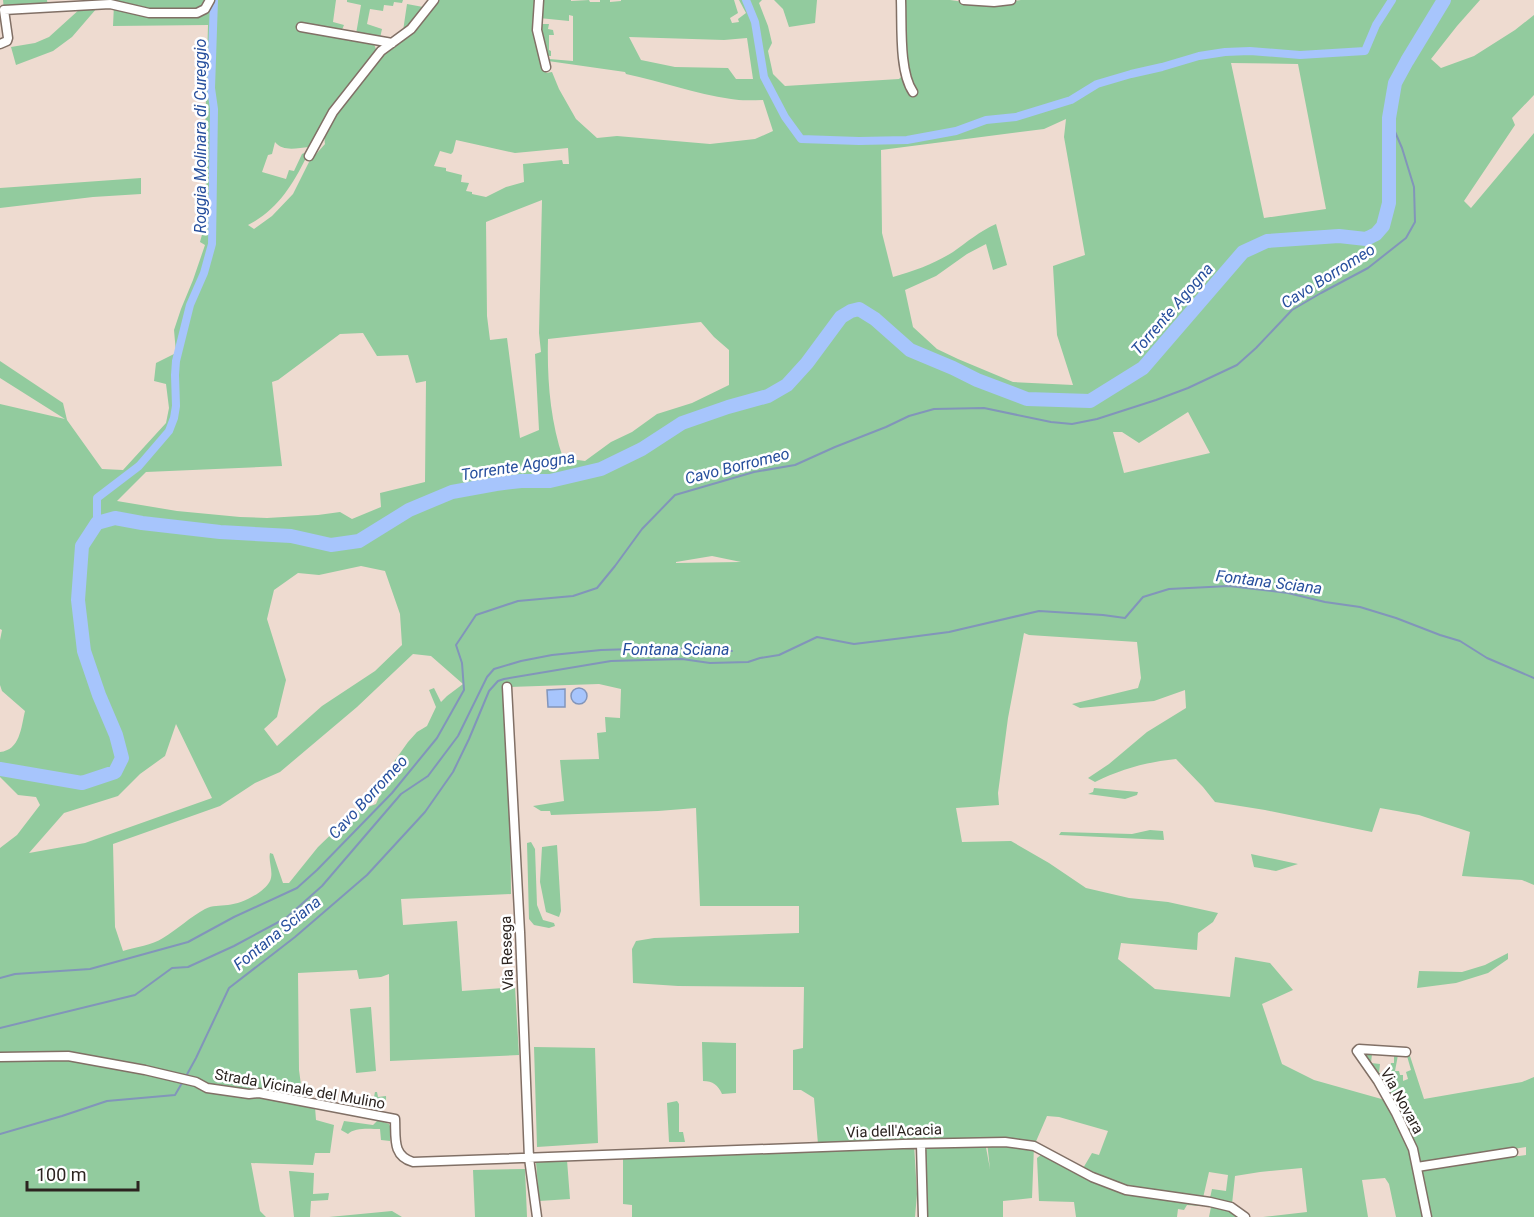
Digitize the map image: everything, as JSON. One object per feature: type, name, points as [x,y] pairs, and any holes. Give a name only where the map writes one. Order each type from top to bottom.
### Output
[{"type":"street","points":[[0,44],[7,42],[8,38],[4,10],[110,4],[149,13],[197,13],[205,9],[210,0]]},
{"type":"street","points":[[309,156],[333,112],[381,51],[411,29],[434,0]]},
{"type":"street","points":[[539,0],[537,30],[546,67]]},
{"type":"street","points":[[901,0],[904,64],[907,81],[913,92]]},
{"type":"street","points":[[964,0],[994,2],[1011,0]]},
{"type":"street","points":[[301,27],[392,44]]},
{"type":"street","name":"Via Resega","points":[[507,687],[521,944],[529,1158],[537,1217]]},
{"type":"street","name":"Via Novara","points":[[1406,1052],[1359,1049],[1357,1051],[1378,1081],[1413,1149],[1427,1217]]},
{"type":"street","name":"Strada Vicinale del Mulino","points":[[0,1057],[68,1056],[145,1070],[196,1082],[207,1088],[249,1094],[259,1093],[395,1119],[397,1149],[400,1156],[413,1162],[529,1158]]},
{"type":"street","name":"Via dell'Acacia","points":[[529,1158],[1005,1142],[1034,1146],[1092,1177],[1126,1190],[1210,1202],[1231,1207],[1245,1217]]},
{"type":"street","points":[[921,1144],[923,1217]]},
{"type":"street","points":[[1417,1167],[1513,1152]]},
{"type":"green space","points":[[3,0],[47,0],[48,7],[4,10]]},
{"type":"green space","points":[[96,0],[336,0],[333,22],[344,25],[341,32],[297,23],[296,28],[374,44],[377,52],[309,147],[286,148],[275,142],[272,154],[268,155],[262,172],[286,179],[289,170],[294,171],[302,154],[304,153],[306,158],[283,196],[267,212],[248,225],[254,229],[272,216],[293,194],[309,162],[325,144],[327,130],[351,91],[437,0],[535,0],[537,37],[546,73],[552,72],[576,119],[597,138],[617,136],[710,144],[755,139],[773,131],[763,100],[718,97],[625,72],[548,61],[549,59],[573,61],[573,16],[569,15],[569,21],[539,18],[540,0],[600,2],[600,0],[610,0],[610,2],[621,0],[734,0],[738,13],[730,18],[732,23],[739,22],[738,19],[746,13],[739,0],[762,0],[759,3],[772,43],[768,51],[773,74],[785,86],[899,79],[907,64],[904,0],[950,0],[993,4],[1021,0],[1480,0],[1431,59],[1441,68],[1474,56],[1534,15],[1534,95],[1512,118],[1515,125],[1464,201],[1471,208],[1534,133],[1534,885],[1522,880],[1462,876],[1470,832],[1419,815],[1380,808],[1372,832],[1215,802],[1176,759],[1134,767],[1095,782],[1088,778],[1109,764],[1147,732],[1186,708],[1185,690],[1154,701],[1080,708],[1072,704],[1138,688],[1141,678],[1137,642],[1024,633],[1008,718],[998,793],[999,805],[956,808],[962,842],[1011,841],[1086,888],[1129,898],[1168,902],[1218,913],[1213,922],[1198,933],[1197,950],[1121,943],[1118,959],[1155,989],[1230,997],[1235,957],[1270,963],[1293,990],[1262,1004],[1282,1064],[1314,1080],[1385,1100],[1411,1149],[1424,1217],[1396,1217],[1389,1184],[1385,1178],[1362,1180],[1368,1217],[1263,1217],[1307,1212],[1302,1168],[1235,1176],[1232,1204],[1210,1198],[1212,1189],[1226,1191],[1228,1175],[1209,1172],[1203,1198],[1127,1187],[1082,1170],[1092,1153],[1099,1155],[1108,1131],[1059,1117],[1047,1116],[1034,1146],[1032,1198],[1003,1201],[1003,1217],[928,1217],[925,1144],[984,1142],[818,1144],[814,1098],[801,1090],[793,1090],[793,1050],[803,1048],[804,987],[678,986],[633,983],[632,949],[636,941],[654,938],[799,933],[799,906],[700,906],[696,808],[551,815],[550,811],[541,811],[533,806],[564,801],[560,760],[599,759],[597,733],[606,732],[605,717],[620,718],[621,689],[599,684],[509,687],[511,894],[401,899],[403,925],[457,921],[462,991],[515,987],[519,1055],[390,1061],[389,974],[359,979],[357,970],[298,973],[299,1070],[304,1107],[315,1107],[316,1120],[334,1125],[330,1153],[315,1153],[313,1165],[251,1163],[260,1211],[266,1217],[0,1217],[0,848],[17,835],[40,805],[36,797],[18,795],[0,777],[0,752],[16,743],[25,711],[2,691],[0,685],[2,630],[0,629],[0,404],[65,419],[0,378],[0,361],[63,403],[67,420],[102,469],[123,470],[166,423],[169,408],[166,384],[154,381],[156,363],[176,353],[174,330],[205,245],[200,242],[206,207],[204,172],[208,25],[113,26],[114,4],[96,3]],"holes":[[[629,37],[724,40],[747,38],[753,79],[736,79],[728,68],[675,67],[641,60]],[[1231,63],[1298,64],[1326,209],[1264,218]],[[1066,119],[1064,137],[1085,255],[1053,266],[1057,335],[1073,385],[1013,382],[937,349],[913,327],[905,290],[936,276],[967,254],[986,244],[993,270],[1007,265],[996,224],[939,260],[893,277],[882,233],[881,150],[1044,129]],[[456,140],[515,153],[568,148],[569,164],[563,164],[562,160],[523,164],[524,182],[506,187],[486,197],[466,191],[469,183],[461,182],[462,175],[434,166],[440,151],[451,154]],[[542,200],[539,333],[541,352],[535,354],[539,430],[520,438],[507,338],[490,340],[487,316],[486,222]],[[701,322],[729,350],[729,385],[692,403],[657,414],[585,461],[563,458],[552,414],[548,339]],[[363,333],[377,356],[408,355],[416,383],[426,381],[425,482],[380,493],[381,507],[352,519],[340,512],[267,518],[240,517],[177,511],[117,501],[146,472],[282,466],[272,382],[278,380],[340,334]],[[1188,412],[1210,453],[1124,473],[1113,432],[1122,432],[1139,443]],[[712,556],[741,562],[676,563]],[[361,566],[385,571],[400,614],[402,645],[375,671],[322,706],[277,746],[264,729],[277,717],[286,680],[267,619],[274,590],[298,573],[319,575]],[[413,654],[431,656],[463,684],[441,702],[434,688],[429,690],[436,707],[427,726],[417,732],[408,742],[381,780],[376,804],[357,811],[346,820],[318,847],[289,883],[283,883],[273,854],[270,853],[271,878],[258,894],[239,903],[208,908],[159,940],[123,951],[115,927],[113,844],[220,806],[255,783],[280,772],[357,707]],[[176,724],[212,798],[85,843],[29,853],[64,813],[118,796],[140,774],[165,756]],[[985,1142],[987,1142],[990,1169]]]},
{"type":"green space","points":[[347,0],[403,0],[402,3],[394,2],[393,6],[384,5],[383,11],[370,9],[367,24],[382,29],[380,38],[356,34],[361,5],[347,2]]},
{"type":"green space","points":[[774,0],[817,0],[815,23],[789,27],[783,9]]},
{"type":"green space","points":[[407,4],[423,7],[403,31]]},
{"type":"green space","points":[[81,8],[97,8],[72,37],[53,51],[16,65],[11,47],[35,43],[49,37]]},
{"type":"green space","points":[[540,24],[549,24],[548,29],[553,30],[554,35],[549,35],[551,56],[547,56]]},
{"type":"green space","points":[[141,178],[141,194],[0,208],[0,188]]},
{"type":"green space","points":[[1094,788],[1138,792],[1137,795],[1125,799],[1088,794],[1093,792]]},
{"type":"green space","points":[[1150,830],[1163,831],[1164,840],[1059,835],[1061,832],[1132,834]]},
{"type":"green space","points":[[531,842],[535,849],[537,905],[543,920],[554,923],[555,926],[549,928],[534,925],[529,919],[527,843]]},
{"type":"green space","points":[[557,845],[561,911],[559,917],[546,912],[540,882],[542,847]]},
{"type":"green space","points":[[1251,854],[1298,864],[1276,871],[1254,867]]},
{"type":"green space","points":[[1508,953],[1508,959],[1488,973],[1456,983],[1417,988],[1419,971],[1462,972],[1485,965]]},
{"type":"green space","points":[[371,1007],[376,1071],[356,1073],[350,1009]]},
{"type":"green space","points":[[702,1042],[736,1043],[736,1093],[722,1094],[715,1084],[703,1081]]},
{"type":"green space","points":[[534,1047],[595,1048],[598,1143],[537,1147]]},
{"type":"green space","points":[[1364,1054],[1372,1054],[1371,1063],[1380,1064],[1379,1073],[1389,1074],[1391,1063],[1394,1063],[1394,1056],[1398,1055],[1395,1071],[1403,1075],[1403,1081],[1408,1079],[1406,1072],[1411,1070],[1407,1056],[1410,1056],[1424,1099],[1522,1082],[1534,1077],[1534,1217],[1431,1217],[1422,1169],[1510,1155],[1526,1155],[1526,1147],[1419,1164]]},
{"type":"green space","points":[[375,1092],[378,1097],[386,1096],[385,1103],[381,1107],[369,1106],[369,1101],[362,1099],[374,1097]]},
{"type":"green space","points":[[677,1101],[679,1104],[679,1132],[683,1132],[685,1142],[669,1142],[667,1103]]},
{"type":"green space","points":[[378,1120],[389,1124],[390,1141],[381,1140],[380,1129],[359,1129],[348,1134],[341,1130],[344,1121],[373,1125]]},
{"type":"green space","points":[[914,1144],[917,1194],[915,1217],[632,1217],[632,1205],[623,1204],[623,1156],[903,1148]]},
{"type":"green space","points":[[1041,1155],[1096,1184],[1124,1194],[1199,1203],[1200,1206],[1187,1205],[1184,1210],[1178,1209],[1177,1217],[1076,1217],[1074,1202],[1039,1201],[1037,1158]]},
{"type":"green space","points":[[567,1160],[570,1199],[539,1201],[536,1162]]},
{"type":"green space","points":[[525,1169],[527,1217],[475,1217],[473,1170]]},
{"type":"green space","points":[[289,1171],[314,1173],[313,1194],[329,1193],[328,1200],[311,1201],[310,1217],[294,1217]]},
{"type":"green space","points":[[1214,1205],[1230,1208],[1242,1217],[1209,1217],[1211,1207]]},
{"type":"green space","points":[[392,1211],[402,1217],[329,1217]]},
{"type":"water","points":[[576,688],[582,688],[587,696],[585,702],[576,704],[571,699],[571,693]]},
{"type":"water","points":[[565,689],[565,707],[548,707],[547,690]]},
{"type":"waterway","name":"Roggia Molinara di Cureggio","points":[[97,523],[97,498],[139,466],[169,431],[174,418],[176,361],[190,305],[204,273],[212,244],[214,109],[211,88],[214,0]]},
{"type":"waterway","name":"Roggia Molinara di Cureggio","points":[[746,0],[755,22],[764,77],[785,117],[801,139],[859,141],[907,140],[956,131],[986,120],[1016,117],[1071,100],[1097,84],[1199,56],[1250,51],[1300,55],[1365,51],[1376,25],[1392,0]]},
{"type":"waterway","name":"Torrente Agogna","points":[[0,769],[82,783],[115,772],[122,758],[116,735],[84,651],[78,600],[82,546],[97,523],[115,518],[220,532],[291,536],[331,545],[359,541],[409,510],[452,492],[521,481],[550,481],[601,469],[642,449],[682,423],[768,396],[787,385],[807,363],[841,317],[859,309],[875,319],[910,350],[977,380],[1027,399],[1090,401],[1143,368],[1243,252],[1267,241],[1339,236],[1366,239],[1376,234],[1383,226],[1389,203],[1389,118],[1395,83],[1444,0]]},
{"type":"waterway","name":"Cavo Borromeo","points":[[0,978],[15,974],[90,969],[188,942],[234,917],[297,888],[392,793],[437,738],[464,690],[462,663],[456,645],[476,615],[518,601],[573,596],[597,588],[642,529],[675,495],[754,472],[795,465],[909,416],[934,409],[984,408],[1072,424],[1097,419],[1156,400],[1237,365],[1292,310],[1368,268],[1406,238],[1415,222],[1414,187],[1402,148],[1389,118]]},
{"type":"waterway","name":"Fontana Sciana","points":[[185,1078],[229,988],[295,937],[367,875],[425,812],[453,772],[489,691],[498,681],[504,679],[611,661],[682,659],[710,663],[748,662],[779,655],[817,637],[854,644],[949,632],[1039,611],[1125,618],[1143,597],[1169,589],[1229,586],[1288,593],[1360,607],[1460,641],[1487,658],[1534,678]]},
{"type":"waterway","points":[[0,1028],[135,995],[172,968],[188,967],[286,918],[322,886],[401,794],[428,776],[458,736],[487,677],[494,669],[552,655],[601,650],[666,648],[732,651]]},
{"type":"waterway","name":"Fontana Sciana","points":[[0,1134],[107,1101],[175,1095],[182,1083]]}]
